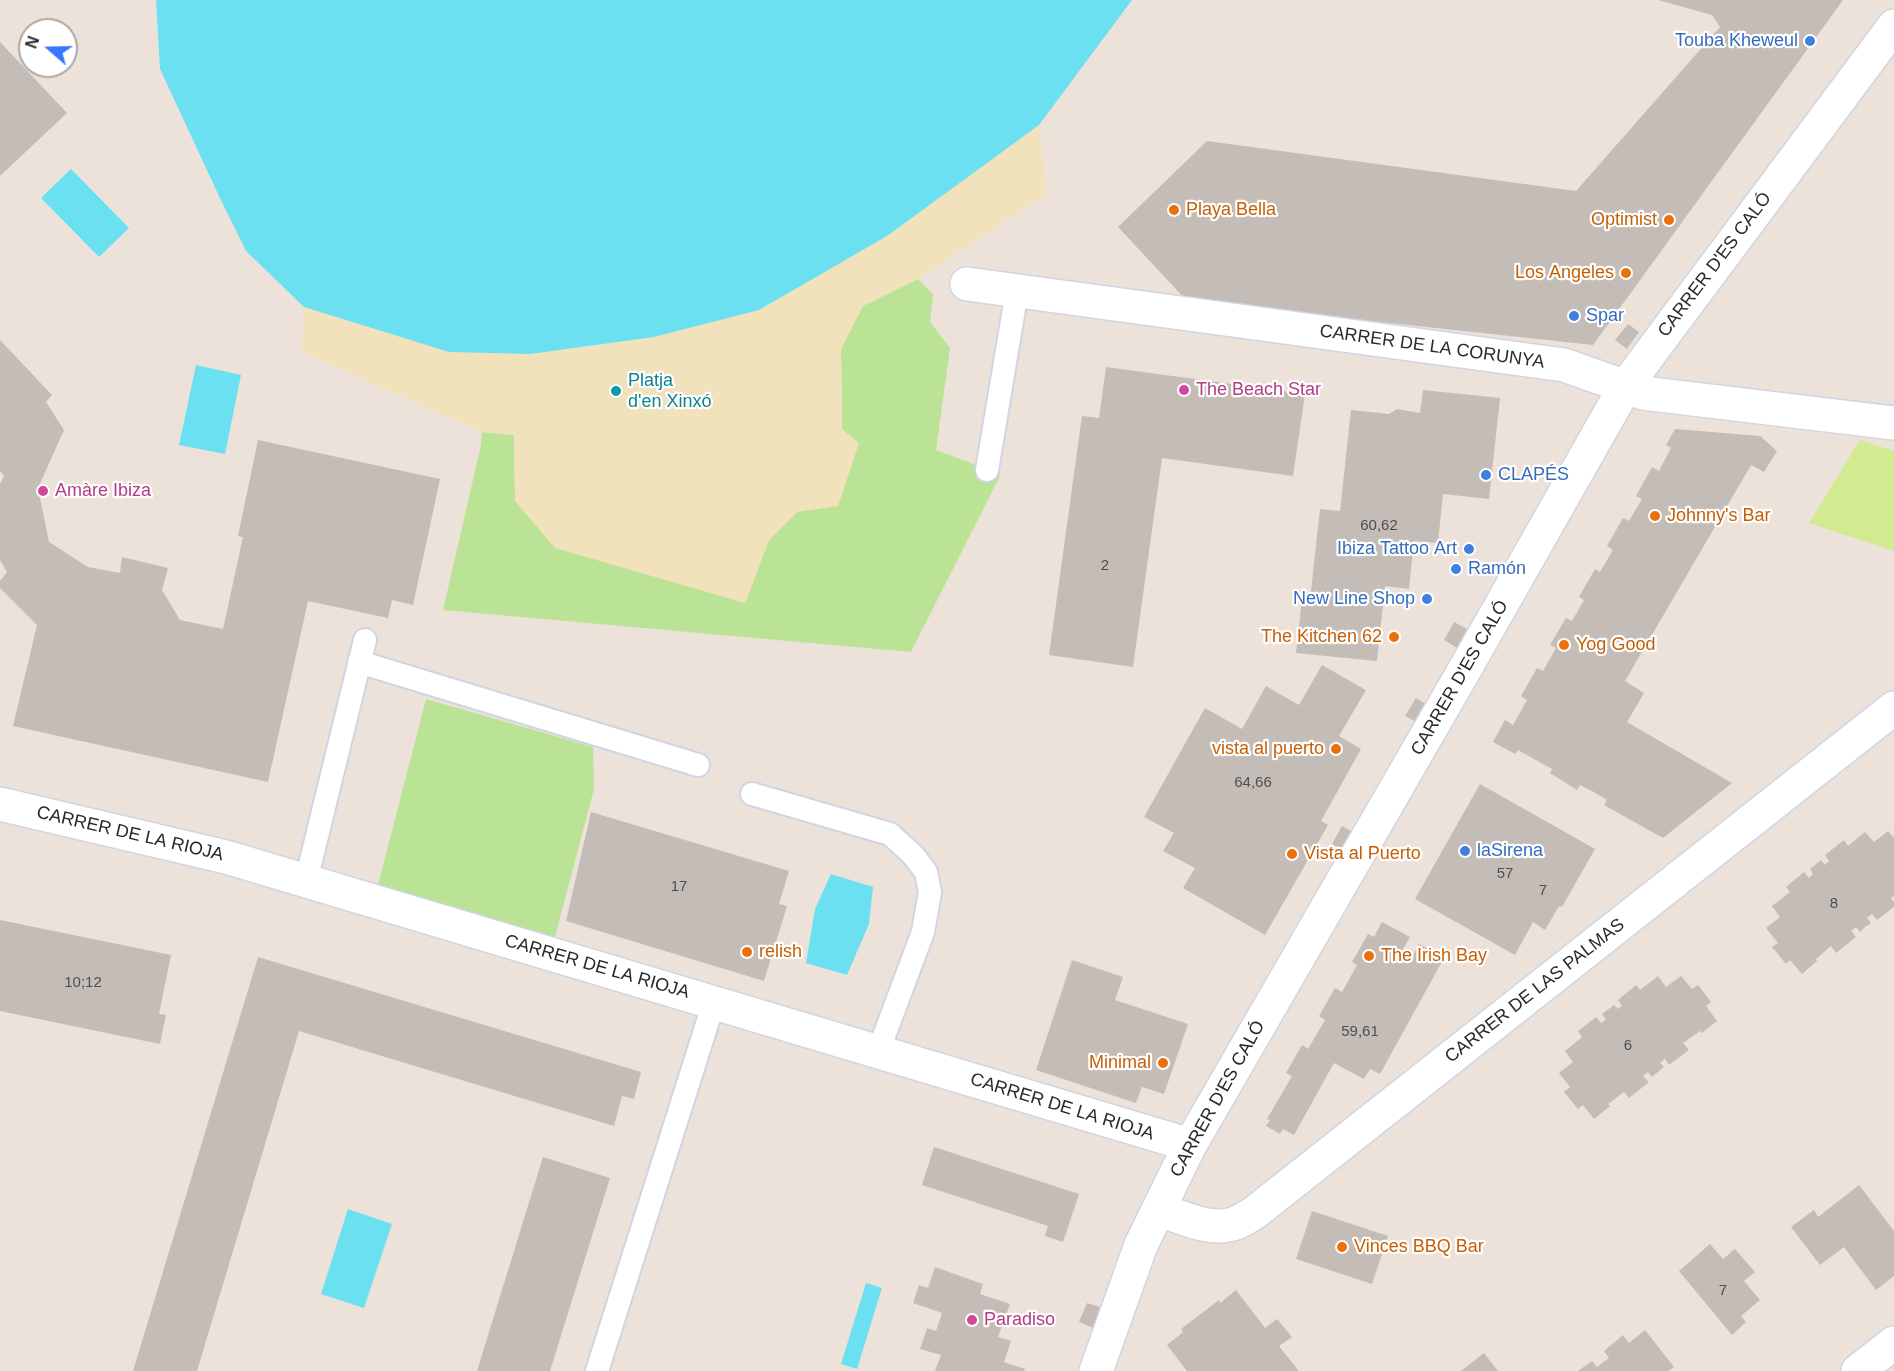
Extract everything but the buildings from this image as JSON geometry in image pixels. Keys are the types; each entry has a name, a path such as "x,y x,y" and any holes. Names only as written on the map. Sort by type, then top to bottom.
{"street":[{"name":"CARRER D'ES CALÓ","path":"1096,1371 1141,1245 1190,1145 1625,387 1894,26"},
{"name":"CARRER DE LA CORUNYA","path":"967,284 1564,365 1643,393 1894,423"},
{"name":"CARRER DE LAS PALMAS","path":"1159,1209 1217,1226 1232,1224 1254,1213 1894,708"},
{"name":"CARRER DE LA RIOJA","path":"0,804 226,857 1190,1145"},
{"path":"1858,1371 1894,1343"}],"lane":[{"path":"987,470 1017,291"},
{"path":"306,881 365,640"},
{"path":"359,662 698,765"},
{"path":"752,794 890,834 913,855 926,872 930,892 923,932 878,1052"},
{"path":"597,1371 714,1002"}],"green space":[{"path":"918,279 933,294 930,322 950,348 936,450 1001,474 911,652 443,610 481,445 482,432 514,435 515,501 745,603 769,540 797,512 842,429 841,349 863,306"},
{"path":"1860,440 1894,451 1894,551 1809,523"},
{"path":"426,699 593,747 594,789 555,937 378,885"}],"sand":[{"name":"Platja d'en Xinxó","path":"1039,125 1047,193 918,279 862,306 841,349 842,429 859,443 838,506 797,512 769,540 745,603 555,548 515,501 514,435 482,432 302,352 304,307 449,352 530,354 654,337 759,310 887,236"}],"water":[{"path":"156,0 1132,0 1039,125 887,236 759,310 654,337 530,354 449,352 304,307 246,251 219,196 160,69"},
{"path":"71,169 129,228 99,257 41,198"},
{"path":"196,365 241,375 225,454 179,445"},
{"path":"831,874 873,887 869,924 847,975 806,963 815,909"},
{"path":"348,1209 392,1224 364,1308 321,1294"},
{"path":"866,1283 882,1288 857,1369 841,1364"}],"place":[{"name":"Touba Kheweul","path":"1810,41"},
{"name":"Playa Bella","path":"1174,210"},
{"name":"Optimist","path":"1669,220"},
{"name":"Los Angeles","path":"1626,273"},
{"name":"Spar","path":"1574,316"},
{"name":"The Beach Star","path":"1184,390"},
{"name":"Platja d'en Xinxó","path":"616,391"},
{"name":"CLAPÉS","path":"1486,475"},
{"name":"Amàre Ibiza","path":"43,491"},
{"name":"Johnny's Bar","path":"1655,516"},
{"name":"Ibiza Tattoo Art","path":"1469,549"},
{"name":"Ramón","path":"1456,569"},
{"name":"New Line Shop","path":"1427,599"},
{"name":"The Kitchen 62","path":"1394,637"},
{"name":"Yog Good","path":"1564,645"},
{"name":"vista al puerto","path":"1336,749"},
{"name":"laSirena","path":"1465,851"},
{"name":"Vista al Puerto","path":"1292,854"},
{"name":"relish","path":"747,952"},
{"name":"The Irish Bay","path":"1369,956"},
{"name":"Minimal","path":"1163,1063"},
{"name":"Vinces BBQ Bar","path":"1342,1247"},
{"name":"Paradiso","path":"972,1320"}]}
